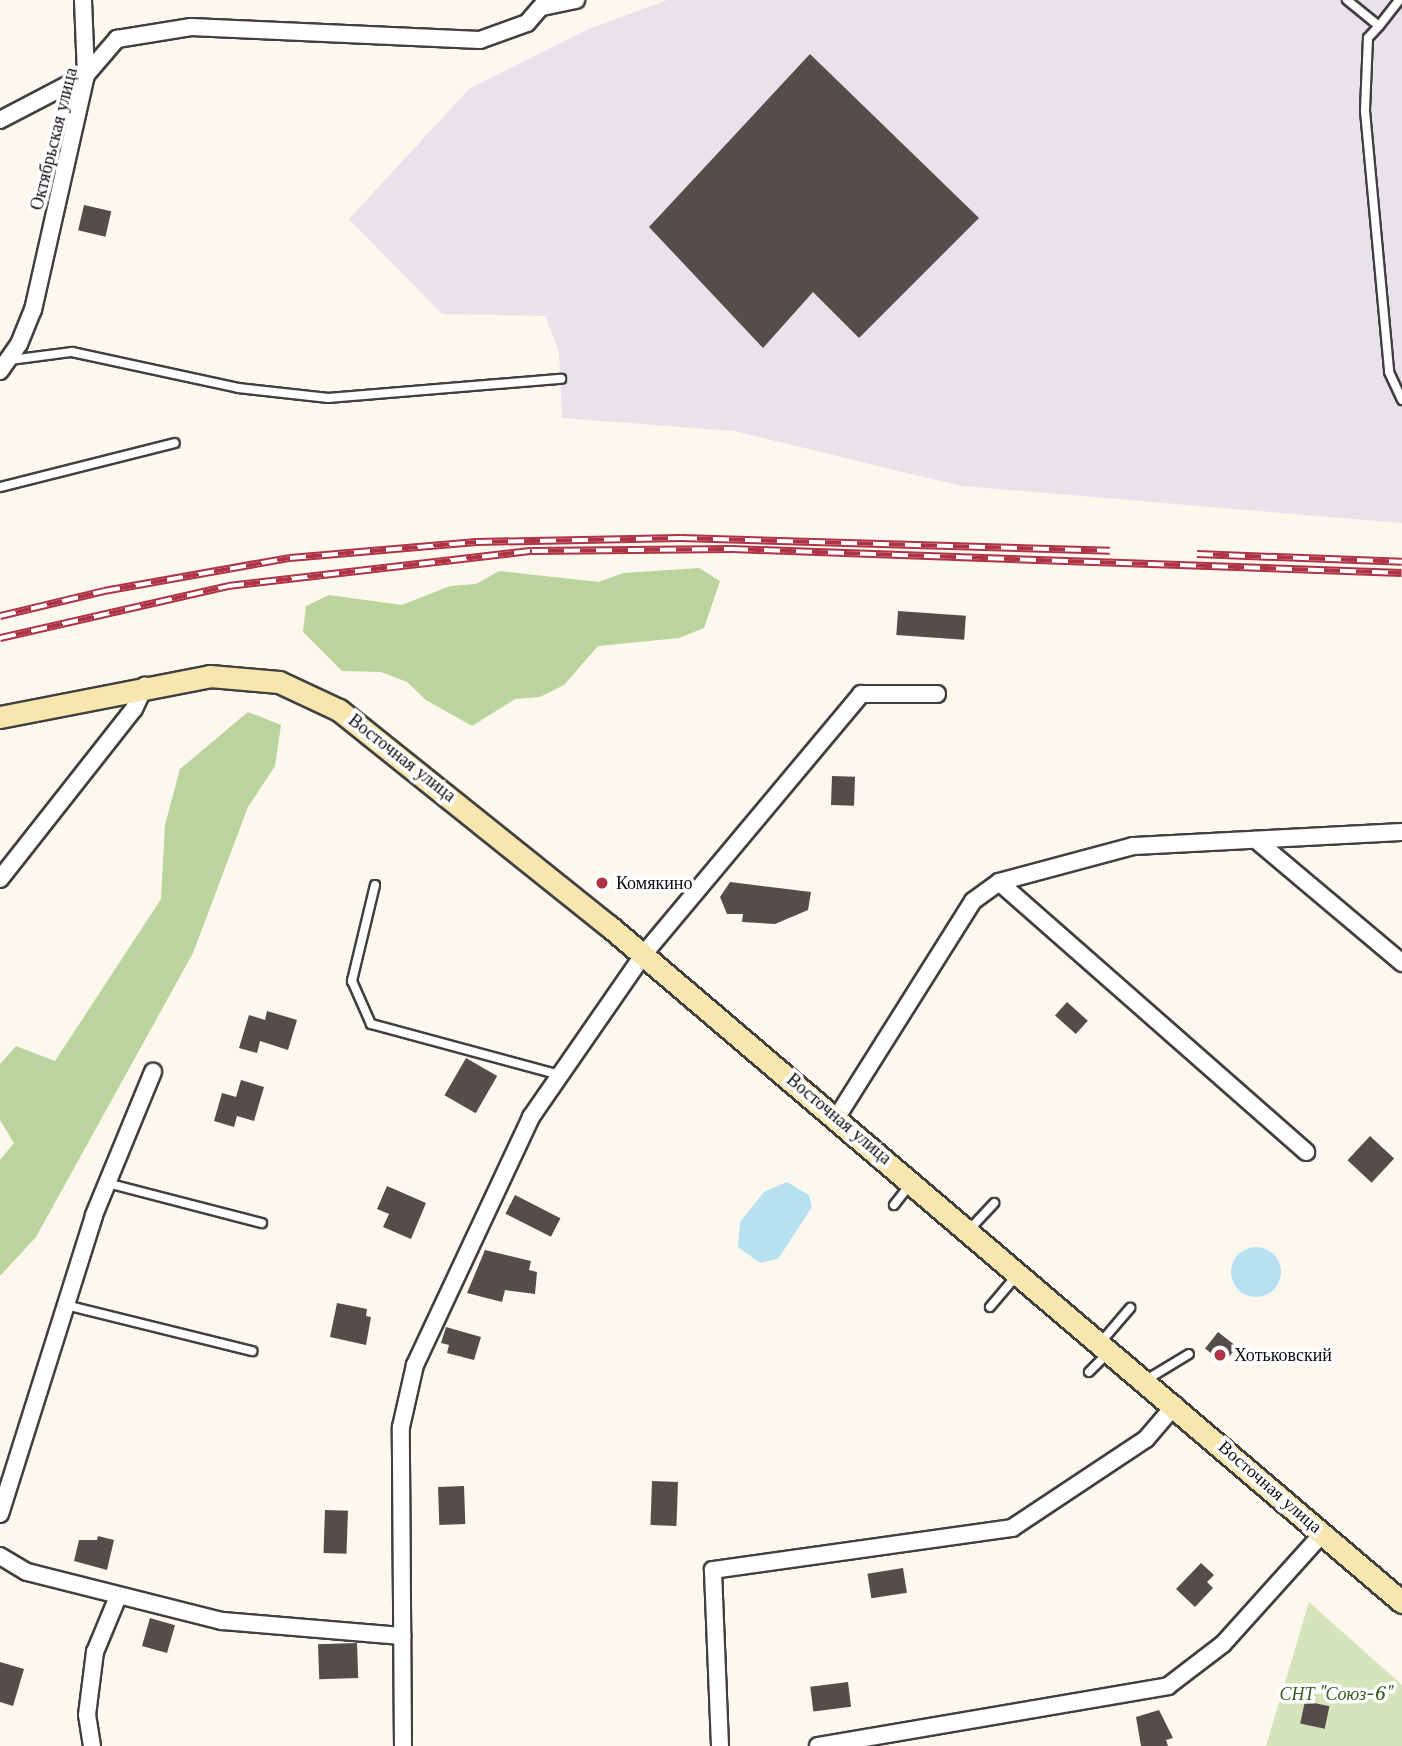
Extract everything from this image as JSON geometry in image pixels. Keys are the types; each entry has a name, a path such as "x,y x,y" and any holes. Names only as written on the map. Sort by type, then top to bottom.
{"main road":[{"name":"Восточная улица","path":"145,685 250,676 308,693 376,734 837,1117 1402,1602"},
{"path":"0,717 145,685"}],"street":[{"path":"0,120 86,75 83,0"},
{"path":"544,3 576,0"},
{"name":"Октябрьская улица","path":"5,366 36,298 86,75 117,39 155,29 191,27 449,43 507,33 544,3"},
{"path":"0,878 134,709 145,685"},
{"path":"403,1746 401,1426 415,1365 531,1117 643,955 861,694 937,694"},
{"path":"837,1117 973,901 999,882 1133,846 1402,832"},
{"path":"1256,840 1402,963"},
{"path":"999,882 1306,1152"},
{"path":"0,1514 65,1305 107,1183 153,1072"},
{"path":"720,1746 713,1570 1012,1528 1146,1439 1175,1405"},
{"path":"818,1746 1168,1686 1223,1644 1323,1533"},
{"path":"0,1556 27,1572 117,1598 222,1621 402,1636"},
{"path":"92,1746 87,1715 95,1652 117,1598"}],"lane":[{"path":"1347,0 1379,26"},
{"path":"1399,0 1368,38 1365,111 1389,372 1402,400"},
{"path":"5,366 72,352 238,388 327,398 561,379"},
{"path":"0,487 175,443"},
{"path":"375,885 352,981 371,1024 560,1075"},
{"path":"894,1205 913,1182"},
{"path":"107,1183 262,1223"},
{"path":"970,1230 994,1203"},
{"path":"989,1307 1019,1273"},
{"path":"65,1305 252,1351"},
{"path":"1089,1372 1130,1308"},
{"path":"1146,1380 1189,1354"}],"shaded area":[{"path":"667,0 1402,0 1402,523 961,486 734,431 562,418 559,351 545,316 442,314 349,219 469,89 589,29"}],"green space":[{"path":"699,568 720,581 704,628 679,638 598,646 564,685 540,697 515,699 472,726 426,700 407,682 381,672 342,671 303,632 306,606 329,595 402,605 450,586 476,584 499,571 599,582 623,573"},
{"path":"248,712 281,725 275,766 248,807 193,953 36,1237 0,1276 0,1160 14,1143 0,1120 0,1064 16,1046 55,1061 161,899 165,825 180,769"},
{"name":"СНТ \"Союз-6\"","path":"1309,1602 1402,1685 1402,1746 1266,1746"}],"water":[{"path":"787,1182 809,1195 812,1207 778,1259 760,1263 738,1247 740,1222 764,1192"},
{"path":"1256,1247 1274,1254 1281,1272 1274,1290 1256,1297 1238,1290 1231,1272 1238,1254"}],"building":[{"path":"810,54 979,218 859,338 813,292 763,348 649,227"},
{"path":"84,205 111,211 105,237 78,230"},
{"path":"898,611 966,616 964,640 896,635"},
{"path":"832,776 855,777 854,806 831,805"},
{"path":"730,882 811,892 808,910 775,924 742,922 743,914 727,914 720,897"},
{"path":"1067,1002 1088,1021 1076,1034 1055,1015"},
{"path":"267,1011 297,1020 288,1050 260,1041 257,1053 239,1048 249,1015 265,1020"},
{"path":"466,1058 497,1076 476,1113 444,1095"},
{"path":"241,1080 264,1087 254,1121 237,1116 234,1127 214,1121 222,1093 236,1097"},
{"path":"1370,1136 1394,1159 1372,1183 1347,1160"},
{"path":"387,1186 426,1203 411,1239 383,1227 389,1214 377,1209"},
{"path":"515,1195 560,1218 551,1237 505,1214"},
{"path":"485,1250 531,1261 529,1270 537,1272 535,1294 505,1290 502,1302 467,1293"},
{"path":"337,1303 367,1309 366,1316 371,1317 366,1345 330,1337"},
{"path":"446,1327 481,1337 474,1360 447,1353 449,1345 441,1343"},
{"path":"1218,1332 1237,1347 1224,1363 1205,1349"},
{"path":"652,1481 678,1482 676,1526 650,1525"},
{"path":"464,1486 465,1524 439,1525 438,1487"},
{"path":"325,1510 348,1511 346,1554 323,1553"},
{"path":"98,1536 114,1540 107,1570 74,1561 79,1540 97,1540"},
{"path":"1201,1563 1214,1575 1207,1582 1213,1588 1195,1607 1176,1589"},
{"path":"903,1568 907,1593 871,1598 867,1574"},
{"path":"150,1618 175,1625 167,1653 142,1646"},
{"path":"357,1643 358,1678 319,1679 318,1644"},
{"path":"0,1662 24,1669 13,1706 0,1702"},
{"path":"848,1682 851,1707 813,1711 810,1687"},
{"path":"1305,1701 1329,1706 1325,1729 1300,1723"},
{"path":"1159,1710 1173,1738 1166,1740 1168,1746 1141,1746 1136,1717"}],"railway":[{"path":"0,616 104,591 290,558 476,542 681,538 1110,551"},
{"path":"0,638 228,586 532,551 732,549 1402,573"},
{"path":"1197,554 1402,562"}],"place":[{"name":"Комякино","path":"602,883"},
{"name":"Хотьковский","path":"1220,1355"}]}
